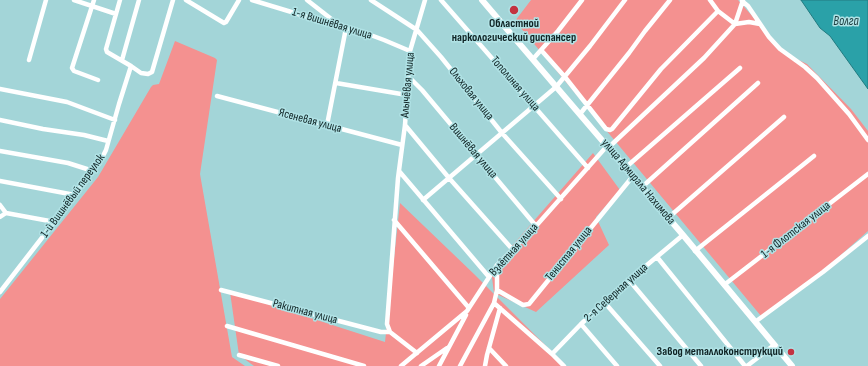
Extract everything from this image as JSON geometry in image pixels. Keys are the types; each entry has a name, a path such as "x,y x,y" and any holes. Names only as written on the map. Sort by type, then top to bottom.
{"main road":[{"name":"улица Адмирала Нахимова","path":"482,0 683,235 792,366"}],"street":[{"path":"29,60 46,0"},
{"path":"74,0 93,3 116,14"},
{"path":"120,0 106,50 141,73 148,74 152,72 173,0"},
{"path":"122,60 139,0"},
{"path":"186,0 224,23 239,0"},
{"name":"1-я Вишнёвая улица","path":"252,0 384,40 410,51"},
{"path":"307,0 343,27 336,83 327,125"},
{"name":"Ольховая улица","path":"371,0 417,30 441,57 502,133 561,198"},
{"name":"Алычёвая улица","path":"390,332 387,324 394,220 405,125 410,51 425,0"},
{"name":"Тополиная улица","path":"441,0 588,168"},
{"path":"533,59 558,31 582,0"},
{"path":"423,200 556,87 626,0"},
{"path":"580,114 670,0"},
{"path":"710,0 718,10 734,24 749,22 760,24"},
{"path":"734,24 743,0 780,49 818,78 849,114 868,140"},
{"path":"93,3 72,66 73,70 98,80"},
{"path":"541,50 608,130 612,129 661,69 718,10"},
{"name":"Взлётная улица","path":"402,366 468,310 497,265 536,226 608,147 704,58 734,24"},
{"name":"1-й Вишнёвый переулок","path":"0,292 75,196 90,170 100,164 106,150 131,66"},
{"path":"625,168 740,68"},
{"name":"Вишнёвая улица","path":"408,79 412,80 422,90 536,226"},
{"path":"336,83 406,95"},
{"path":"642,187 758,83"},
{"path":"0,89 67,102 115,120"},
{"name":"Ясеневая улица","path":"217,96 402,145"},
{"path":"668,218 784,117"},
{"path":"0,120 49,130 84,135 108,141"},
{"path":"405,125 512,250"},
{"path":"0,151 68,163 90,170"},
{"path":"695,251 814,156"},
{"path":"399,171 489,277"},
{"name":"1-я Флотская улица","path":"724,286 868,174"},
{"name":"Тенистая улица","path":"497,290 523,305 529,304 632,176"},
{"path":"0,181 75,196"},
{"path":"0,205 6,213 55,222"},
{"path":"0,217 6,213"},
{"path":"394,220 468,310 439,366"},
{"name":"2-я Северная улица","path":"552,354 581,324 629,280 683,235"},
{"path":"755,322 868,236"},
{"path":"657,257 746,366 774,345"},
{"path":"460,366 494,303 497,290 497,265"},
{"path":"629,280 701,366"},
{"name":"Ракитная улица","path":"221,290 381,332 390,332 417,353"},
{"path":"494,303 564,366"},
{"path":"605,303 660,366"},
{"path":"485,366 500,308"},
{"path":"581,324 617,366"},
{"path":"227,326 364,366"},
{"path":"421,366 449,347"},
{"path":"489,348 506,366"},
{"path":"240,355 278,366"}],"shaded area":[{"path":"531,0 738,0 786,54 807,64 851,109 868,131 868,231 825,269 761,316 515,21"},
{"path":"175,41 217,60 200,174 232,357 245,366 0,366 0,299 98,177 151,87 159,84"},
{"path":"593,153 620,190 596,217 609,245 536,312 494,293 491,270"},
{"path":"400,203 566,366 254,366 239,355 230,292 385,342"}],"water":[{"name":"Волга","path":"801,0 868,0 868,89 830,36 820,28"}],"place":[{"name":"Областной наркологический диспансер","path":"514,10"},
{"name":"Завод металлоконструкций","path":"791,352"}]}
